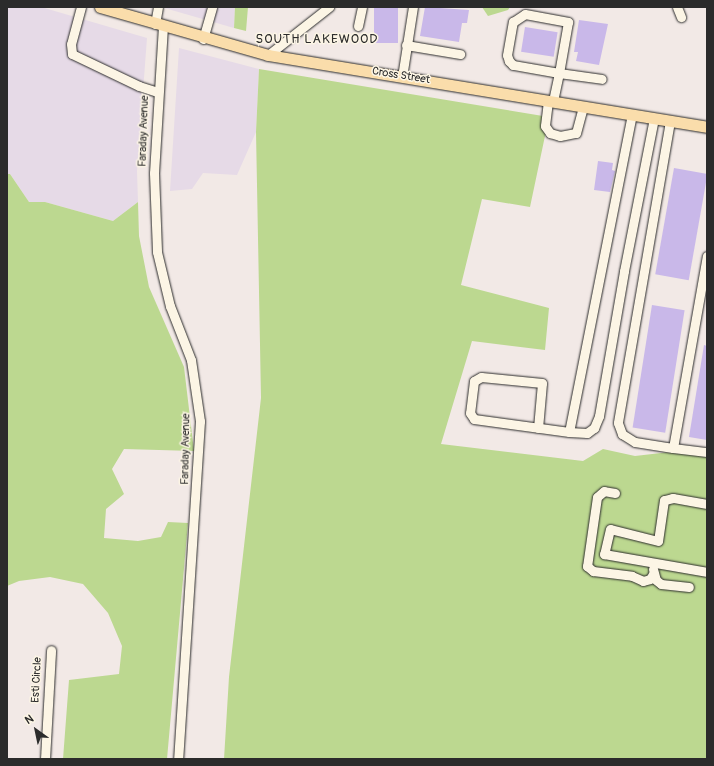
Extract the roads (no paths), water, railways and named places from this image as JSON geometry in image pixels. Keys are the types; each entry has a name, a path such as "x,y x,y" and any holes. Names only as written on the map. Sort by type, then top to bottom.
{"main road":[{"name":"Cross Street","path":"105,8 203,39 268,55 707,127"}],"street":[{"path":"82,7 71,44 72,54 139,86 157,92"},
{"name":"Faraday Avenue","path":"158,7 159,25 154,188 157,252 170,306 191,360 200,421 178,759"},
{"path":"203,39 212,7"},
{"path":"268,55 329,7"},
{"path":"358,26 362,7"},
{"path":"402,76 413,7"},
{"path":"677,7 681,17"},
{"path":"583,106 576,132 560,136 550,133 545,126 559,73 568,22 521,15 513,22 507,55 509,61 513,65 559,73 602,79"},
{"path":"406,45 460,54"},
{"path":"569,432 632,114"},
{"path":"538,428 542,384 481,377 474,381 470,413 474,419 538,428 569,432 587,433 594,428 599,416 624,271 654,118"},
{"path":"670,121 618,423 622,434 634,442 707,452"},
{"path":"673,448 704,290 707,256"},
{"path":"615,493 604,492 596,496 587,566 593,570 632,576 643,581 650,579 653,574"},
{"path":"707,504 673,498 664,500 658,541 610,529 604,554 652,564 707,572"},
{"path":"652,564 653,574 661,584 689,587"},
{"name":"Esti Circle","path":"45,759 50,650"}],"district":[{"name":"SOUTH LAKEWOOD","path":"317,39"}]}
